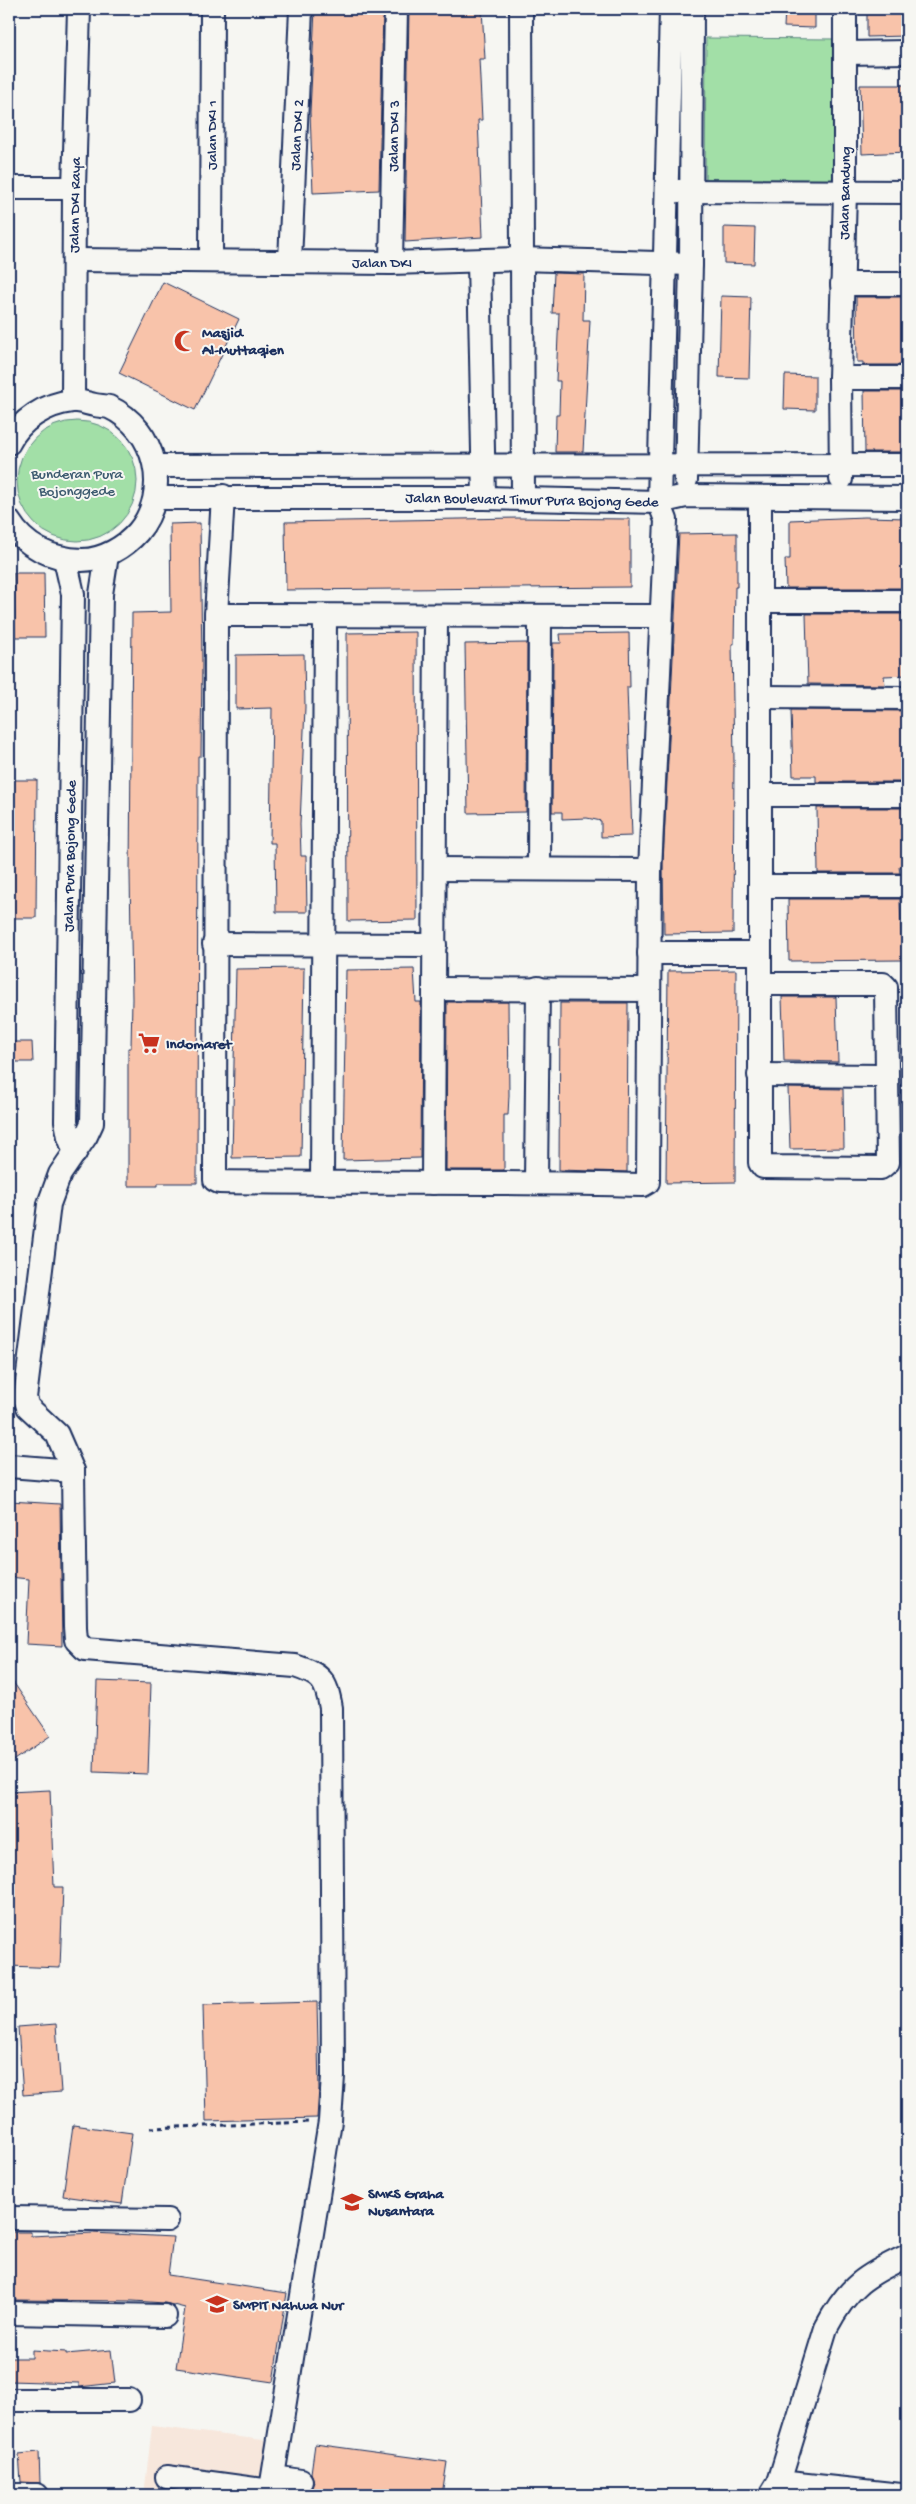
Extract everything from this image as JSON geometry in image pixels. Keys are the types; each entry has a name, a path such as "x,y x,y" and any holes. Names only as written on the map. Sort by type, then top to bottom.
{"street":[{"name":"Jalan DKI Raya","path":"73,401 74,188 79,9"},
{"name":"Jalan DKI 1","path":"211,261 212,9"},
{"name":"Jalan DKI 2","path":"290,261 301,9"},
{"name":"Jalan DKI 3","path":"391,263 396,9"},
{"path":"521,9 520,259 523,498"},
{"path":"223,496 216,615 215,1180 219,1182 536,1182 643,1185 648,1182 650,870 661,616 663,511 661,466 671,9"},
{"path":"686,496 692,191 692,9"},
{"name":"Jalan Bandung","path":"843,497 840,465 840,378 845,192 845,9"},
{"path":"846,52 907,52"},
{"path":"9,188 74,188"},
{"path":"668,191 907,192"},
{"name":"Jalan DKI","path":"74,260 391,263 479,262 520,259 691,264"},
{"path":"479,262 484,498"},
{"path":"842,284 907,284"},
{"path":"840,378 907,378"},
{"path":"9,443 14,431 40,410 73,401 109,407 139,429 156,466 156,498 146,522 129,542 107,555 86,560 65,559 43,552 24,540 9,521"},
{"path":"156,466 907,465"},
{"name":"Jalan Boulevard Timur Pura Bojong Gede","path":"156,498 223,496 523,498 663,511 686,496 907,498"},
{"path":"760,497 759,1075 760,1163 768,1168 881,1168 886,1166 888,1162 886,1076 888,991 883,984 760,984"},
{"path":"107,555 102,594 92,1123 75,1153 60,1174 49,1204 25,1398 28,1407 57,1434 73,1471 75,1627 76,1640 84,1649 295,1666 316,1673 327,1687 331,1708 334,2036 330,2121 272,2488"},
{"name":"Jalan Pura Bojong Gede","path":"65,559 73,594 66,1121 75,1153"},
{"path":"760,601 907,601"},
{"path":"216,615 661,616"},
{"path":"322,1183 325,616"},
{"path":"433,1183 436,616"},
{"path":"539,869 540,617"},
{"path":"760,697 907,698"},
{"path":"760,795 907,795"},
{"path":"435,868 650,870"},
{"path":"760,886 907,886"},
{"path":"214,944 435,946"},
{"path":"649,953 760,953"},
{"path":"434,988 649,990"},
{"path":"536,1182 538,988"},
{"path":"759,1075 886,1076"},
{"path":"9,1466 73,1471"},
{"path":"9,2218 166,2220"},
{"path":"901,2495 775,2488 826,2328 835,2312 860,2281 907,2256"},
{"path":"9,2313 165,2316"},
{"path":"9,2400 129,2400"},
{"path":"167,2476 272,2488 301,2481"},
{"path":"9,2495 37,2495"}],"path":[{"path":"150,2128 330,2121"}],"shaded area":[{"path":"152,2426 271,2441 264,2495 144,2495"}],"green space":[{"path":"706,38 838,39 841,185 705,186"},
{"name":"Bunderan Pura Bojonggede","path":"77,421 89,422 100,426 110,431 119,439 127,448 132,458 136,469 136,493 132,504 127,514 119,523 110,531 100,536 89,540 77,541 65,540 54,536 44,531 35,523 27,514 22,504 18,493 17,481 18,469 22,458 27,448 35,439 44,431 54,426 65,422"}],"building":[{"path":"315,9 383,9 379,190 313,193 310,112"},
{"path":"409,9 482,9 485,59 479,59 482,120 478,120 483,237 405,242"},
{"path":"785,9 815,9 815,28 784,27"},
{"path":"867,9 907,9 907,36 867,37"},
{"path":"860,85 907,85 907,152 862,154"},
{"path":"724,227 755,228 754,264 724,263"},
{"path":"554,273 584,274 583,320 590,320 583,452 555,452 556,415 559,415 560,381 556,381 559,313 552,313"},
{"path":"163,282 239,319 195,410 119,373"},
{"path":"721,296 751,297 749,378 719,377"},
{"path":"856,297 907,297 907,365 863,365 863,362 857,362"},
{"path":"785,375 815,376 815,410 784,409"},
{"path":"864,391 907,391 907,452 865,452"},
{"path":"865,517 907,518 907,588 786,588 785,559 790,559 790,520"},
{"path":"518,518 630,519 630,587 286,590 285,522"},
{"path":"200,523 202,662 201,756 198,756 197,1183 158,1183 158,1186 128,1186 128,1048 131,1048 132,999 130,874 132,613 171,612 170,524"},
{"path":"737,533 737,587 735,587 734,644 732,644 734,761 733,933 664,934 663,863 679,534"},
{"path":"14,573 44,573 45,637 15,637"},
{"path":"806,614 907,614 907,675 884,676 885,685 808,684"},
{"path":"416,632 417,920 348,921 347,633"},
{"path":"629,633 630,687 627,687 632,836 601,837 601,821 587,818 562,819 562,812 552,812 553,643 561,643 560,634"},
{"path":"527,643 526,812 468,813 465,644"},
{"path":"304,654 305,707 300,824 301,856 306,856 307,912 276,912 275,843 270,843 272,708 236,709 236,655"},
{"path":"791,710 906,711 907,782 816,782 816,776 793,776"},
{"path":"9,780 37,780 36,918 9,918"},
{"path":"817,808 907,808 907,867 899,867 900,873 818,873"},
{"path":"788,899 900,899 902,960 789,961"},
{"path":"304,968 301,1157 232,1158 236,969"},
{"path":"414,969 416,1002 421,1002 420,1158 343,1160 346,970"},
{"path":"736,970 735,1182 666,1183 668,971"},
{"path":"782,997 836,997 838,1062 784,1061"},
{"path":"447,1002 508,1002 509,1095 508,1115 504,1115 504,1170 446,1170"},
{"path":"560,1003 628,1003 627,1172 559,1170"},
{"path":"9,1042 32,1042 33,1062 9,1062"},
{"path":"788,1088 843,1089 844,1148 790,1149"},
{"path":"9,1501 60,1504 62,1646 26,1644 29,1579 9,1577"},
{"path":"9,1676 50,1736 9,1764"},
{"path":"97,1681 151,1683 148,1774 94,1772"},
{"path":"50,1790 54,1887 63,1887 60,1968 9,1966 9,1792"},
{"path":"317,2002 319,2088 317,2118 206,2121 203,2005"},
{"path":"56,2024 61,2092 23,2095 18,2027"},
{"path":"73,2125 132,2133 122,2204 63,2196"},
{"path":"9,2232 31,2232 31,2236 93,2233 173,2237 168,2275 287,2293 273,2382 176,2368 185,2308 165,2303 133,2301 9,2300"},
{"path":"32,2350 66,2352 66,2354 111,2350 115,2383 79,2387 79,2383 9,2381 9,2358 32,2358"},
{"path":"315,2444 447,2462 442,2495 308,2495 314,2482 311,2473"},
{"path":"39,2452 40,2483 21,2482 19,2454"}],"place":[{"name":"Masjid Al-Muttaqien","path":"185,341"},
{"name":"Indomaret","path":"149,1043"},
{"name":"SMKS Graha Nusantara","path":"352,2202"},
{"name":"SMPIT Nahwa Nur","path":"217,2304"}]}
